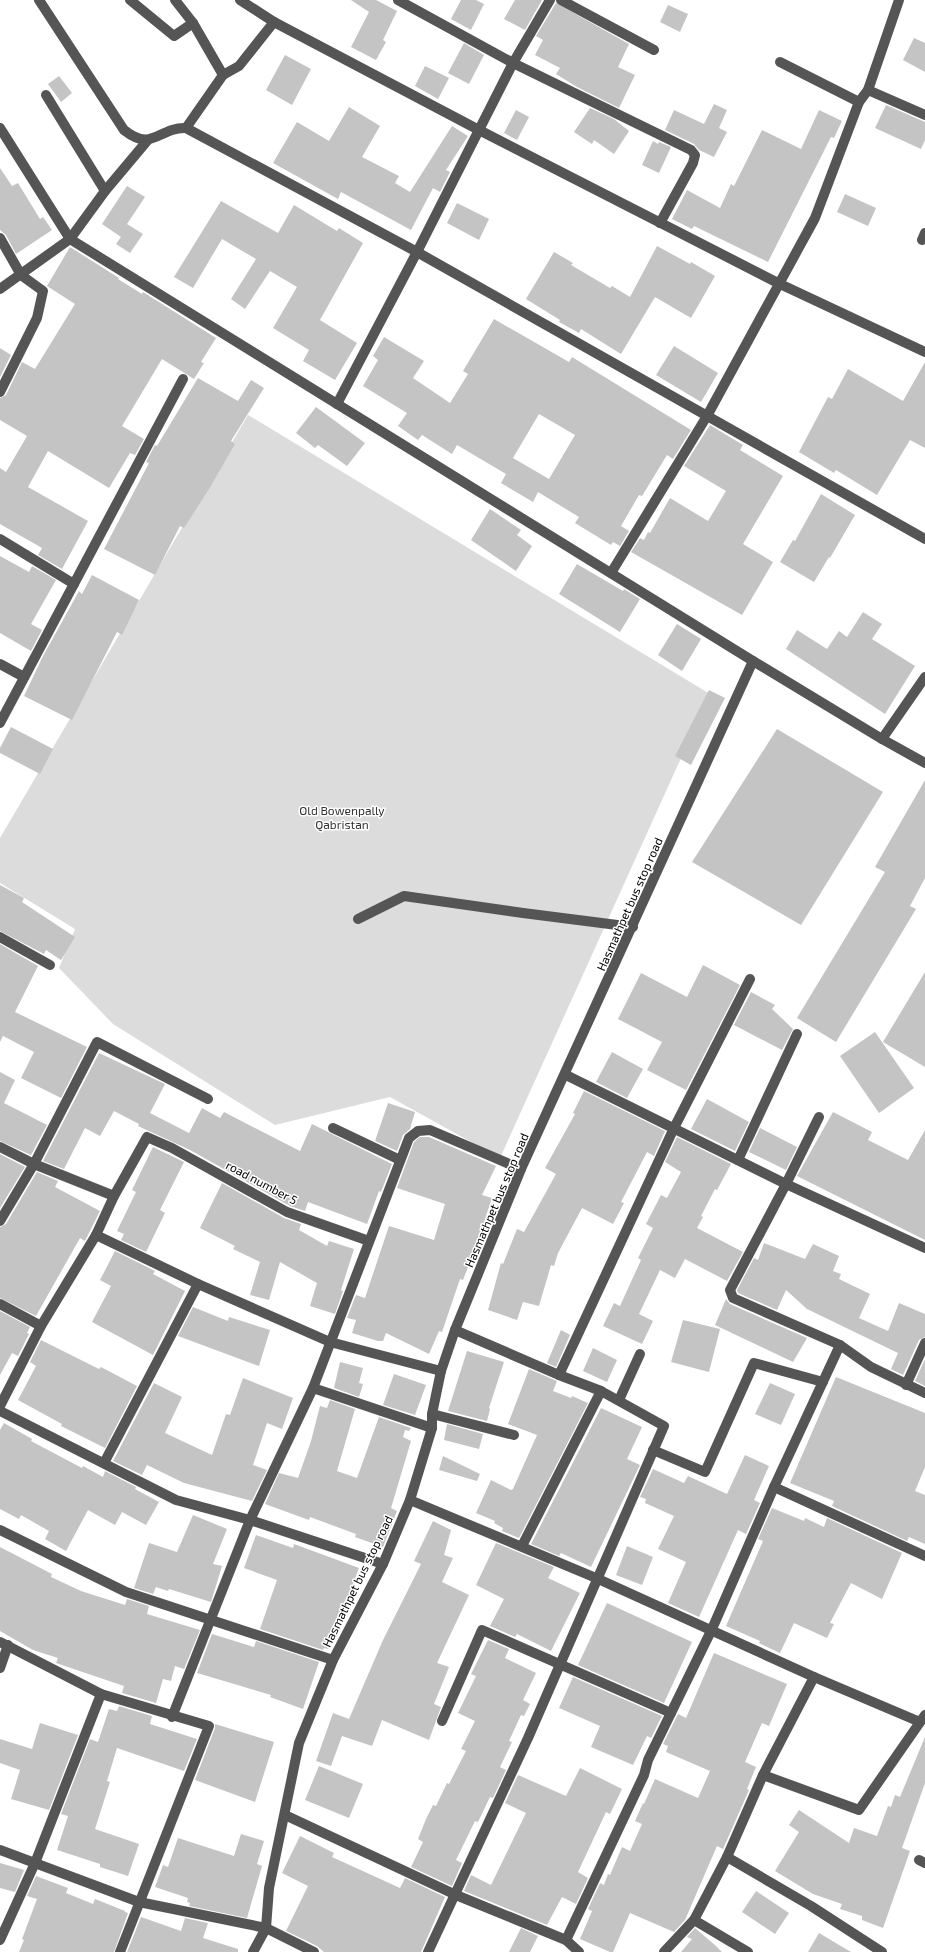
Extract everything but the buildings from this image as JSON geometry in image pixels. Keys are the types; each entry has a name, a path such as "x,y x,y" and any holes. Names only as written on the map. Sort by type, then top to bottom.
{"street":[{"path":"39,0 124,130 134,138 147,141"},
{"path":"130,0 174,36 193,23"},
{"path":"175,0 193,23 223,75"},
{"path":"240,0 274,22 479,130 780,284 925,352"},
{"path":"398,0 513,63 692,150 695,155 693,163 660,223"},
{"path":"337,404 417,252 513,63 550,0"},
{"path":"561,0 654,50"},
{"path":"611,574 708,416 815,218 859,102 868,90 899,0"},
{"path":"186,128 223,75 239,66 274,22"},
{"path":"780,62 859,102"},
{"path":"868,90 925,115"},
{"path":"46,96 105,191"},
{"path":"0,290 70,239 105,191 147,141 177,127 186,128 417,252 925,539"},
{"path":"0,128 70,239 611,574 882,739 925,763"},
{"path":"0,238 22,275 43,291 38,318 0,392"},
{"path":"0,723 183,379"},
{"path":"0,539 74,584"},
{"name":"Hasmathpet bus stop road","path":"253,1952 266,1928 269,1888 299,1743 333,1660 383,1564 410,1500 432,1428 432,1414 441,1370 455,1330 521,1169 566,1075 753,661"},
{"path":"0,664 24,677"},
{"path":"882,739 925,678"},
{"path":"358,919 404,896 633,927"},
{"path":"0,937 50,965"},
{"path":"559,1375 674,1128 750,980"},
{"path":"738,1160 797,1034"},
{"path":"0,1221 34,1164 97,1042 208,1099"},
{"path":"566,1075 786,1184 925,1248"},
{"path":"819,1117 786,1184 730,1290 733,1298 840,1345 871,1367 925,1393"},
{"path":"333,1128 400,1160"},
{"path":"172,1717 250,1520 313,1388 404,1148 414,1132 430,1130 521,1169"},
{"name":"road number 5","path":"114,1196 147,1137 172,1148 287,1212 369,1241"},
{"path":"0,1147 34,1164 114,1196 96,1235 41,1326 0,1406"},
{"path":"96,1235 198,1284 330,1342 441,1370"},
{"path":"104,1463 198,1284"},
{"path":"0,1304 41,1326"},
{"path":"428,1952 456,1895 560,1666 596,1578 664,1426 601,1391 559,1375 455,1330"},
{"path":"906,1385 925,1343"},
{"path":"566,1940 671,1713 712,1629 774,1487 840,1345"},
{"path":"619,1400 640,1354"},
{"path":"653,1450 705,1472 754,1363 823,1382"},
{"path":"313,1388 432,1428"},
{"path":"522,1546 601,1391"},
{"path":"0,1410 176,1500 250,1520 383,1564"},
{"path":"432,1414 514,1435"},
{"path":"774,1487 925,1556"},
{"path":"410,1500 596,1578 712,1629 814,1677 923,1718 859,1810 763,1775"},
{"path":"0,1530 126,1592 333,1660"},
{"path":"442,1721 482,1630 560,1666 671,1713"},
{"path":"0,1668 4,1644 101,1694 172,1717 209,1726 120,1952"},
{"path":"664,1952 694,1920 727,1857 763,1775 814,1677"},
{"path":"0,1940 35,1863 101,1694"},
{"path":"285,1816 456,1895 566,1940 579,1952"},
{"path":"0,1850 139,1902 266,1928 314,1952"},
{"path":"727,1857 811,1906 882,1952"},
{"path":"694,1920 748,1952"}],"green space":[{"name":"Old Bowenpally Qabristan","path":"248,415 710,694 500,1158 390,1097 275,1125 113,1024 59,968 75,929 0,883 0,838"}]}
